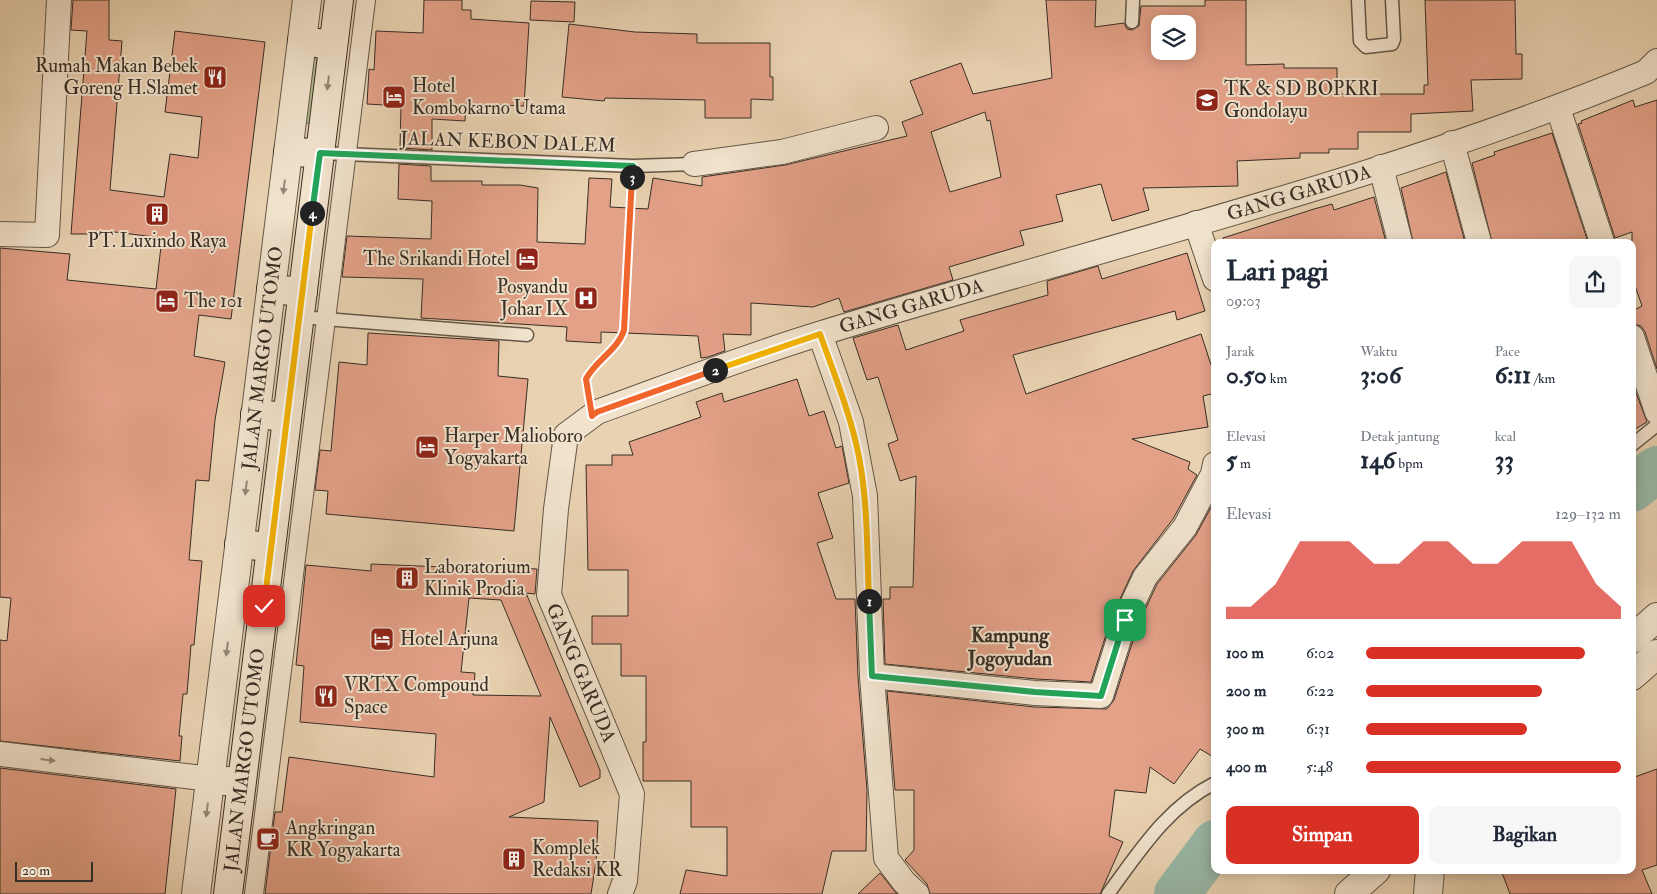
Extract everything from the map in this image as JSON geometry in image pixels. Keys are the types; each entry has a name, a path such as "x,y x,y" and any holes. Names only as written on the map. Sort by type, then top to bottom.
{"main road":[{"name":"JALAN MARGO UTOMO","path":"196,894 307,0"},
{"name":"JALAN MARGO UTOMO","path":"228,894 339,0"},
{"path":"302,40 333,45"},
{"path":"288,152 320,153"},
{"path":"271,289 301,305"},
{"path":"256,414 287,417"},
{"path":"239,544 271,547"},
{"path":"1636,635 1657,617"},
{"path":"210,779 242,783"},
{"path":"1349,894 1372,874"},
{"path":"1428,894 1430,874"}],"street":[{"path":"0,234 47,235 59,0"},
{"path":"254,894 366,0"},
{"name":"GANG GARUDA","path":"620,894 625,881 632,794 549,596 556,509 566,435 597,412 820,334 1381,167 1558,108 1646,72 1657,61"},
{"path":"1558,108 1601,239"},
{"path":"694,164 782,152 876,128"},
{"path":"1452,143 1478,239"},
{"path":"1381,167 1399,239"},
{"path":"1196,223 1211,267"},
{"path":"820,334 851,422 865,496 872,676 886,858 904,882 917,894"},
{"path":"1636,349 1657,412"},
{"path":"872,676 1035,692 1101,696 1125,620 1145,577 1185,527 1211,478"},
{"path":"0,754 210,779"}],"lane":[{"path":"1132,22 1133,0"},
{"path":"1358,0 1360,41 1366,47 1392,44 1394,39 1392,0"},
{"name":"JALAN KEBON DALEM","path":"320,153 633,166 694,164"},
{"path":"301,305 326,319 527,335"},
{"path":"1636,441 1657,425"},
{"path":"1108,894 1141,848 1170,813 1211,786"}],"path":[{"path":"592,416 586,379 618,342 624,330 633,166"}],"green space":[{"path":"314,58 319,62 312,120 307,124 304,122 312,59"}],"building":[{"path":"73,0 109,0 109,40 122,41 110,190 164,197 170,154 198,158 202,117 165,112 175,31 265,42 231,319 199,315 194,356 225,362 215,420 209,481 196,480 189,560 202,561 194,645 191,645 187,694 183,694 179,736 182,736 180,761 0,741 0,640 7,641 11,598 0,597 0,248 70,254 67,280 156,289 162,238 107,231 107,234 71,234 87,31 71,30"},
{"path":"424,0 462,0 462,10 471,10 471,19 529,23 524,106 466,104 465,121 432,119 432,150 400,148 401,106 367,104 369,69 374,70 376,31 423,33"},
{"path":"1046,0 1096,0 1095,27 1124,23 1127,29 1132,30 1139,26 1141,6 1205,6 1205,0 1246,0 1246,65 1284,64 1284,68 1337,68 1337,94 1424,94 1424,85 1428,85 1425,0 1515,0 1516,54 1522,54 1522,79 1471,80 1473,111 1411,114 1411,132 1358,132 1358,149 1329,149 1329,153 1300,153 1300,158 1237,161 1238,186 1143,188 1149,210 1112,221 1101,184 1056,195 1063,221 1020,231 1024,245 949,267 953,280 844,312 839,298 813,307 751,303 751,335 723,334 725,351 708,357 701,358 698,336 601,332 601,343 566,341 567,327 421,318 423,279 342,277 347,236 431,239 432,201 398,199 399,164 431,166 431,181 482,181 482,185 520,185 538,188 537,242 585,244 589,178 612,179 610,207 648,209 653,178 702,186 702,177 785,165 907,136 902,122 923,114 910,81 961,63 973,94 1052,78","holes":["985,112 987,121 990,120 1001,177 950,192 931,132"]},
{"path":"531,1 575,2 574,22 530,20"},
{"path":"569,24 635,32 697,34 697,43 770,43 770,77 773,77 773,100 751,99 751,118 705,118 705,100 605,98 604,101 562,97"},
{"path":"1633,100 1635,107 1657,100 1657,369 1645,332 1641,326 1636,325 1636,309 1642,306 1636,289 1636,239 1632,239 1632,232 1615,238 1578,124 1582,123 1581,121"},
{"path":"1552,133 1587,239 1491,239 1472,163 1495,155 1494,152"},
{"path":"1446,172 1464,239 1412,239 1401,188"},
{"path":"1374,197 1385,239 1223,239 1332,204 1334,210"},
{"path":"1187,253 1205,311 1177,320 1175,311 1013,355 1026,394 1201,334 1211,365 1211,394 1203,396 1208,427 1132,439 1190,462 1188,469 1197,475 1173,519 1133,571 1112,616 1091,682 1036,679 885,664 883,599 890,599 890,587 913,587 916,476 900,481 888,444 898,440 878,377 867,380 853,338 898,325 906,350 964,331 960,320 1048,295 1047,281 1098,266 1102,279"},
{"name":"Harper Malioboro Yogyakarta","path":"368,333 499,341 498,376 528,379 514,531 326,514 328,491 315,490 320,450 331,451 339,362 367,365"},
{"path":"797,379 809,416 824,411 836,448 842,446 849,483 818,493 833,538 817,543 836,599 855,599 858,677 867,790 866,851 832,851 822,894 680,894 686,870 727,876 727,827 691,827 691,781 643,781 643,742 646,742 646,676 621,676 621,644 592,644 592,616 628,616 628,570 588,570 586,465 612,465 612,455 633,455 629,442 701,417 696,402 722,393 724,402"},
{"path":"1636,393 1647,422 1636,429"},
{"path":"1211,507 1211,756 1200,749 1174,784 1150,767 1146,793 1115,790 1109,836 1123,842 1100,894 930,894 927,884 905,860 914,850 914,790 895,790 887,691 1034,707 1107,709 1114,700 1138,625 1157,584 1196,535"},
{"path":"371,564 443,567 506,573 506,567 537,569 535,594 526,593 600,770 600,778 580,787 550,717 544,802 509,817 598,821 596,862 591,894 265,894 275,812 282,812 289,757 434,777 436,734 300,722 304,666 296,665 306,565 371,571","holes":["469,598 501,600 541,696 473,695 475,673 461,672"]},
{"path":"0,768 176,789 165,894 0,894"},
{"path":"1657,769 1657,865 1642,870 1652,894 1510,894 1502,874 1636,874 1636,777"},
{"path":"880,873 897,894 858,894"}],"waterway":[{"path":"1636,486 1657,469"},
{"path":"1177,894 1211,848"}],"place":[{"name":"Rumah Makan Bebek Goreng H.Slamet","path":"215,77"},
{"name":"Hotel Kombokarno Utama","path":"394,97"},
{"name":"TK & SD BOPKRI Gondolayu","path":"1207,100"},
{"name":"PT. Luxindo Raya","path":"157,214"},
{"name":"The Srikandi Hotel","path":"527,259"},
{"name":"Posyandu Johar IX","path":"586,298"},
{"name":"The 101","path":"167,301"},
{"name":"Harper Malioboro Yogyakarta","path":"427,447"},
{"name":"Laboratorium Klinik Prodia","path":"407,578"},
{"name":"Hotel Arjuna","path":"382,639"},
{"name":"VRTX Compound Space","path":"326,696"},
{"name":"Angkringan KR Yogyakarta","path":"268,839"},
{"name":"Komplek Redaksi KR","path":"514,859"}],"district":[{"name":"Kampung Jogoyudan","path":"1010,646"}],"route":[{"path":"264,606 320,153 633,166 630,251 624,330 622,337 589,373 586,379 592,416 597,412 820,334 851,422 859,456 865,496 872,676 1035,692 1101,696 1125,620"}]}
